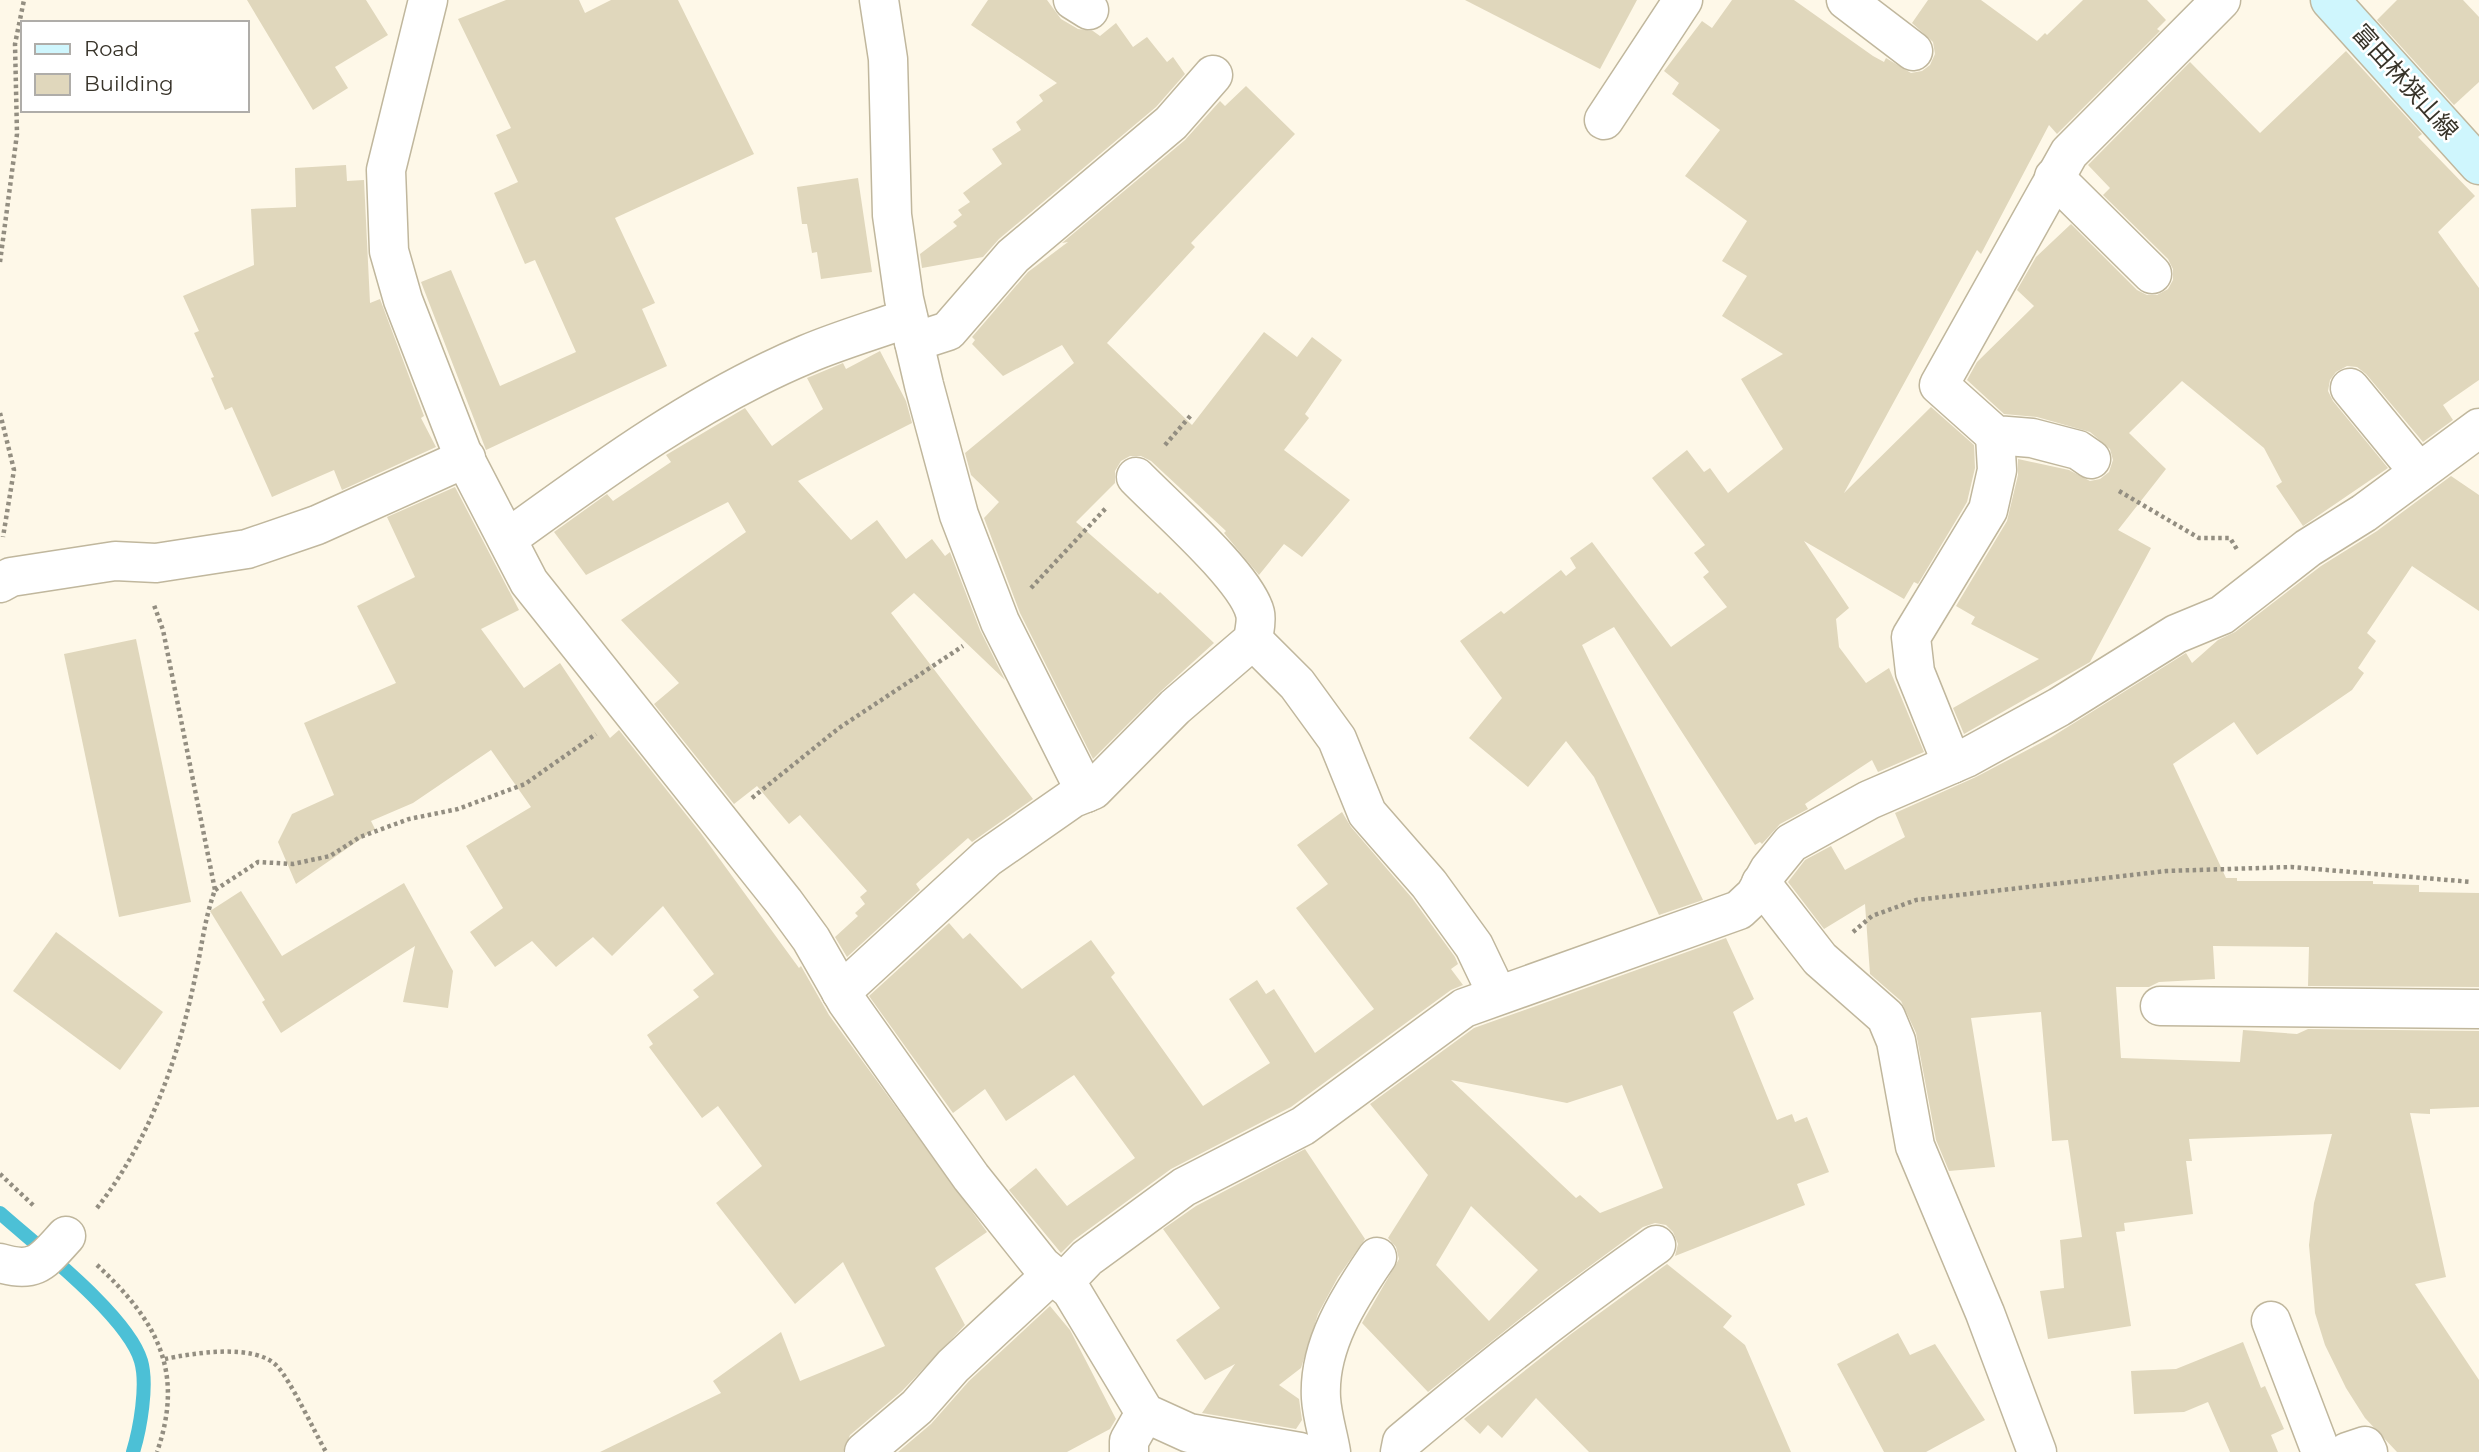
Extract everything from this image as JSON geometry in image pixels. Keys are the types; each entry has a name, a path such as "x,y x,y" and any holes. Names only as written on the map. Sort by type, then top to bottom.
{"main road":[{"name":"富田林狭山線","path":"2330,0 2479,165"}],"street":[{"path":"428,0 386,170 389,251 403,300 466,458 529,582 784,902 811,939 841,992 971,1177 1042,1266 1071,1290 1145,1413 1189,1433 1300,1452"},
{"path":"879,0 888,59 892,215 911,330 959,515 990,598 1086,793"},
{"path":"1604,120 1683,0"},
{"path":"1846,0 1913,51"},
{"path":"2091,459 2078,450 2032,438 1995,435 1939,385 2069,153 2221,0"},
{"path":"507,538 589,480 716,399 807,354 911,330 948,331 1013,256 1171,123 1213,75"},
{"path":"2054,177 2152,274"},
{"path":"2350,388 2419,472"},
{"path":"864,1452 917,1407 953,1366 1058,1279 1184,1187 1303,1126 1464,1008 1497,994 1739,910 1755,895 1791,843 1869,800 1952,764 2059,707 2176,634 2222,615 2308,548 2364,513 2479,428"},
{"path":"1952,764 1915,672 1911,637 1988,510 1997,470 1995,435"},
{"path":"0,583 11,578 115,561 156,563 247,549 317,525 466,458"},
{"path":"841,992 986,858 1093,790 1175,706 1252,640 1255,615 1249,599 1229,572 1136,477"},
{"path":"1252,640 1297,684 1337,739 1367,813 1429,884 1474,946 1497,994"},
{"path":"1761,883 1820,959 1886,1017 1896,1041 1915,1146 1985,1313 2037,1452"},
{"path":"2160,1006 2479,1009"},
{"path":"0,1263 17,1268 39,1265 69,1238"},
{"path":"1400,1452 1402,1442 1488,1370 1571,1304 1656,1245"},
{"path":"1331,1452 1321,1396 1328,1347 1349,1298 1377,1257"},
{"path":"2271,1321 2321,1452"},
{"path":"1129,1452 1129,1441 1145,1413"},
{"path":"2347,1452 2365,1446 2368,1452"}],"path":[{"path":"0,262 17,134 15,44 24,0"},
{"path":"0,413 14,470 2,543"},
{"path":"2091,459 2084,470 2199,538 2230,538 2262,586"},
{"path":"150,598 163,630 215,890 205,916 196,974 180,1037 153,1119 122,1176 69,1238 122,1288 150,1324 165,1359 170,1391 165,1430 157,1452"},
{"path":"215,890 258,862 293,864 330,856 360,837 409,820 458,809 525,784 631,710"},
{"path":"1820,959 1872,916 1930,898 2166,871 2291,867 2472,881"},
{"path":"165,1359 204,1351 251,1354 276,1365 326,1452"}],"building":[{"path":"247,0 366,0 388,35 335,67 348,88 313,110"},
{"path":"506,0 579,0 585,13 611,0 678,0 754,154 615,218 655,303 642,309 667,366 486,450 421,282 451,270 500,386 576,352 535,260 525,264 494,193 518,182 496,135 511,128 458,19"},
{"path":"988,0 1047,0 1061,19 1078,29 1093,31 1100,36 1116,23 1133,47 1147,37 1167,62 1173,57 1185,74 1156,107 999,239 983,257 922,268 920,254 957,226 953,222 962,215 958,210 970,202 963,193 1002,164 992,149 1021,130 1016,122 1043,101 1039,95 1057,83 971,25"},
{"path":"1465,0 1637,0 1600,69"},
{"path":"1732,0 1794,0 1873,56 1884,62 1886,58 1911,73 1922,71 1930,65 1935,54 1933,42 1912,23 1928,0 1981,0 2037,41 2045,33 2047,35 2083,0 2147,0 2166,20 2157,29 2160,31 2057,134 2049,125 1981,254 1977,250 1844,493 1931,407 1974,445 1975,468 1967,502 1918,584 1914,582 1904,599 1804,541 1849,608 1836,619 1839,647 1866,683 1889,668 1924,752 1878,772 1872,760 1805,804 1808,809 1780,824 1762,844 1760,842 1755,845 1614,627 1582,645 1703,900 1659,915 1594,777 1566,741 1528,787 1469,738 1502,698 1460,641 1501,611 1504,614 1561,570 1566,576 1576,568 1570,558 1592,542 1671,647 1727,607 1703,577 1709,572 1694,553 1705,545 1652,478 1687,450 1704,472 1710,468 1728,493 1783,449 1741,379 1783,354 1722,316 1747,276 1722,261 1747,221 1685,176 1720,130 1672,94 1679,83 1664,71 1702,21 1712,28"},
{"path":"2397,0 2463,0 2479,17 2479,82 2454,105 2377,20"},
{"path":"2346,51 2422,134 2418,137 2475,196 2438,232 2479,288 2479,380 2443,405 2453,420 2423,442 2366,374 2357,367 2347,366 2336,372 2330,380 2328,391 2333,401 2388,468 2303,526 2276,486 2282,482 2264,448 2182,381 2129,433 2166,469 2118,530 2151,548 2090,662 1964,734 1953,708 2039,659 1971,624 1975,617 1956,606 2007,521 2018,475 2018,459 2069,470 2090,481 2100,479 2109,472 2113,460 2110,449 2090,432 2037,417 2004,414 1967,380 1977,362 2034,306 2017,290 2036,257 2071,224 2137,290 2147,295 2157,295 2168,289 2173,280 2173,269 2168,259 2103,195 2110,188 2088,165 2190,62 2260,133"},
{"path":"1246,86 1295,134 1191,243 1195,247 1107,343 1192,425 1264,332 1297,357 1312,337 1342,360 1305,414 1309,418 1284,450 1350,500 1302,557 1284,544 1259,575 1224,533 1226,531 1151,461 1141,456 1130,456 1121,461 1115,471 1115,483 1076,522 1158,594 1160,592 1214,643 1093,759 1020,613 984,518 999,502 971,475 965,453 1074,363 1062,345 1003,376 972,344 975,340 972,337 1028,272 1068,242 1062,243 1185,140 1220,101 1225,106"},
{"path":"346,165 347,181 364,180 370,303 380,299 424,416 421,418 436,447 342,490 334,470 272,497 232,407 225,410 211,378 214,377 194,333 199,331 183,296 254,265 251,209 296,207 295,168"},
{"path":"858,178 872,272 821,279 817,252 812,253 807,224 802,224 797,187"},
{"path":"880,351 906,401 912,423 798,481 851,540 877,520 906,559 932,539 945,556 950,552 980,630 1005,680 914,593 891,613 1033,799 972,842 968,838 916,884 920,890 847,957 835,937 858,916 855,913 865,904 860,897 867,891 800,815 789,824 757,786 734,804 654,704 679,683 621,620 746,532 728,502 586,575 554,532 607,494 613,501 671,462 666,455 745,408 772,446 823,409 807,378 843,363 846,369"},
{"path":"2451,476 2479,495 2479,611 2412,566 2367,633 2376,641 2358,668 2364,673 2352,690 2257,755 2234,722 2173,764 2226,878 2237,878 2237,881 2373,881 2373,884 2419,885 2419,892 2479,893 2479,987 2308,986 2309,947 2213,946 2215,979 2159,982 2149,987 2116,987 2121,1058 2240,1062 2243,1030 2297,1034 2308,1029 2479,1031 2479,1107 2430,1109 2430,1114 2410,1113 2446,1277 2415,1284 2479,1380 2479,1452 2397,1452 2365,1418 2346,1388 2325,1345 2315,1313 2309,1245 2314,1203 2332,1134 2189,1139 2192,1161 2186,1161 2193,1214 2124,1223 2125,1231 2116,1232 2131,1326 2048,1339 2040,1291 2064,1288 2060,1240 2082,1237 2068,1140 2052,1141 2041,1012 1971,1018 1995,1167 1949,1171 1936,1140 1916,1033 1901,1001 1870,974 1865,904 1824,929 1788,882 1805,860 1831,846 1845,870 1905,837 1895,813 1976,777 2050,738 2186,653 2192,663 2218,640 2235,632 2321,566 2377,531"},
{"path":"455,487 519,610 481,629 524,688 560,663 610,738 619,730 700,832 799,968 801,966 829,1015 987,1232 935,1268 965,1325 902,1391 850,1435 843,1452 600,1452 721,1393 713,1381 781,1332 800,1381 885,1346 843,1262 795,1304 716,1203 762,1166 718,1106 702,1118 649,1047 653,1044 647,1035 699,997 693,990 714,974 663,906 612,956 593,937 556,967 532,941 495,967 470,932 503,908 466,846 531,807 491,750 413,803 371,821 375,829 296,884 278,842 292,814 334,795 304,723 396,683 357,606 415,577 387,517"},
{"path":"136,639 191,902 119,917 64,654"},
{"path":"1342,812 1351,827 1412,898 1455,957 1458,964 1451,969 1463,985 1451,990 1291,1107 1171,1169 1074,1240 1061,1253 1009,1190 1036,1168 1067,1206 1135,1158 1074,1075 1006,1121 985,1089 953,1113 869,996 949,923 963,939 970,933 1022,989 1091,940 1115,973 1111,977 1203,1106 1270,1063 1229,999 1257,980 1266,994 1274,989 1315,1053 1374,1009 1296,908 1328,884 1297,845"},
{"path":"404,883 453,971 448,1008 403,1002 415,946 281,1033 262,1002 265,1000 210,911 241,891 282,956"},
{"path":"56,932 163,1012 120,1070 13,991"},
{"path":"1726,938 1754,999 1733,1012 1777,1120 1792,1114 1795,1122 1807,1117 1829,1172 1797,1184 1805,1205 1675,1256 1678,1244 1673,1232 1666,1225 1655,1223 1643,1227 1545,1299 1428,1392 1362,1323 1399,1259 1396,1247 1388,1238 1428,1175 1370,1104 1474,1028","holes":["1451,1080 1567,1103 1622,1085 1663,1188 1600,1213 1580,1195 1576,1198","1471,1206 1538,1270 1489,1321 1436,1265"]},
{"path":"1305,1149 1365,1239 1338,1277 1318,1314 1301,1368 1279,1385 1299,1399 1302,1420 1296,1429 1202,1413 1235,1364 1205,1380 1176,1340 1220,1308 1163,1229 1196,1206"},
{"path":"1667,1264 1732,1316 1723,1327 1745,1345 1791,1452 1589,1452 1536,1398 1502,1438 1488,1425 1480,1434 1464,1419 1571,1334"},
{"path":"1050,1306 1070,1330 1116,1419 1110,1429 1067,1452 898,1452 931,1424 969,1381"},
{"path":"1898,1333 1910,1355 1935,1344 1985,1420 1926,1452 1884,1452 1837,1364"},
{"path":"2243,1342 2261,1388 2265,1386 2284,1429 2271,1435 2278,1452 2230,1452 2208,1402 2184,1412 2134,1414 2131,1371 2176,1369"}],"waterway":[{"path":"0,1213 79,1282 119,1324 133,1343 141,1361 144,1382 133,1452"}]}
